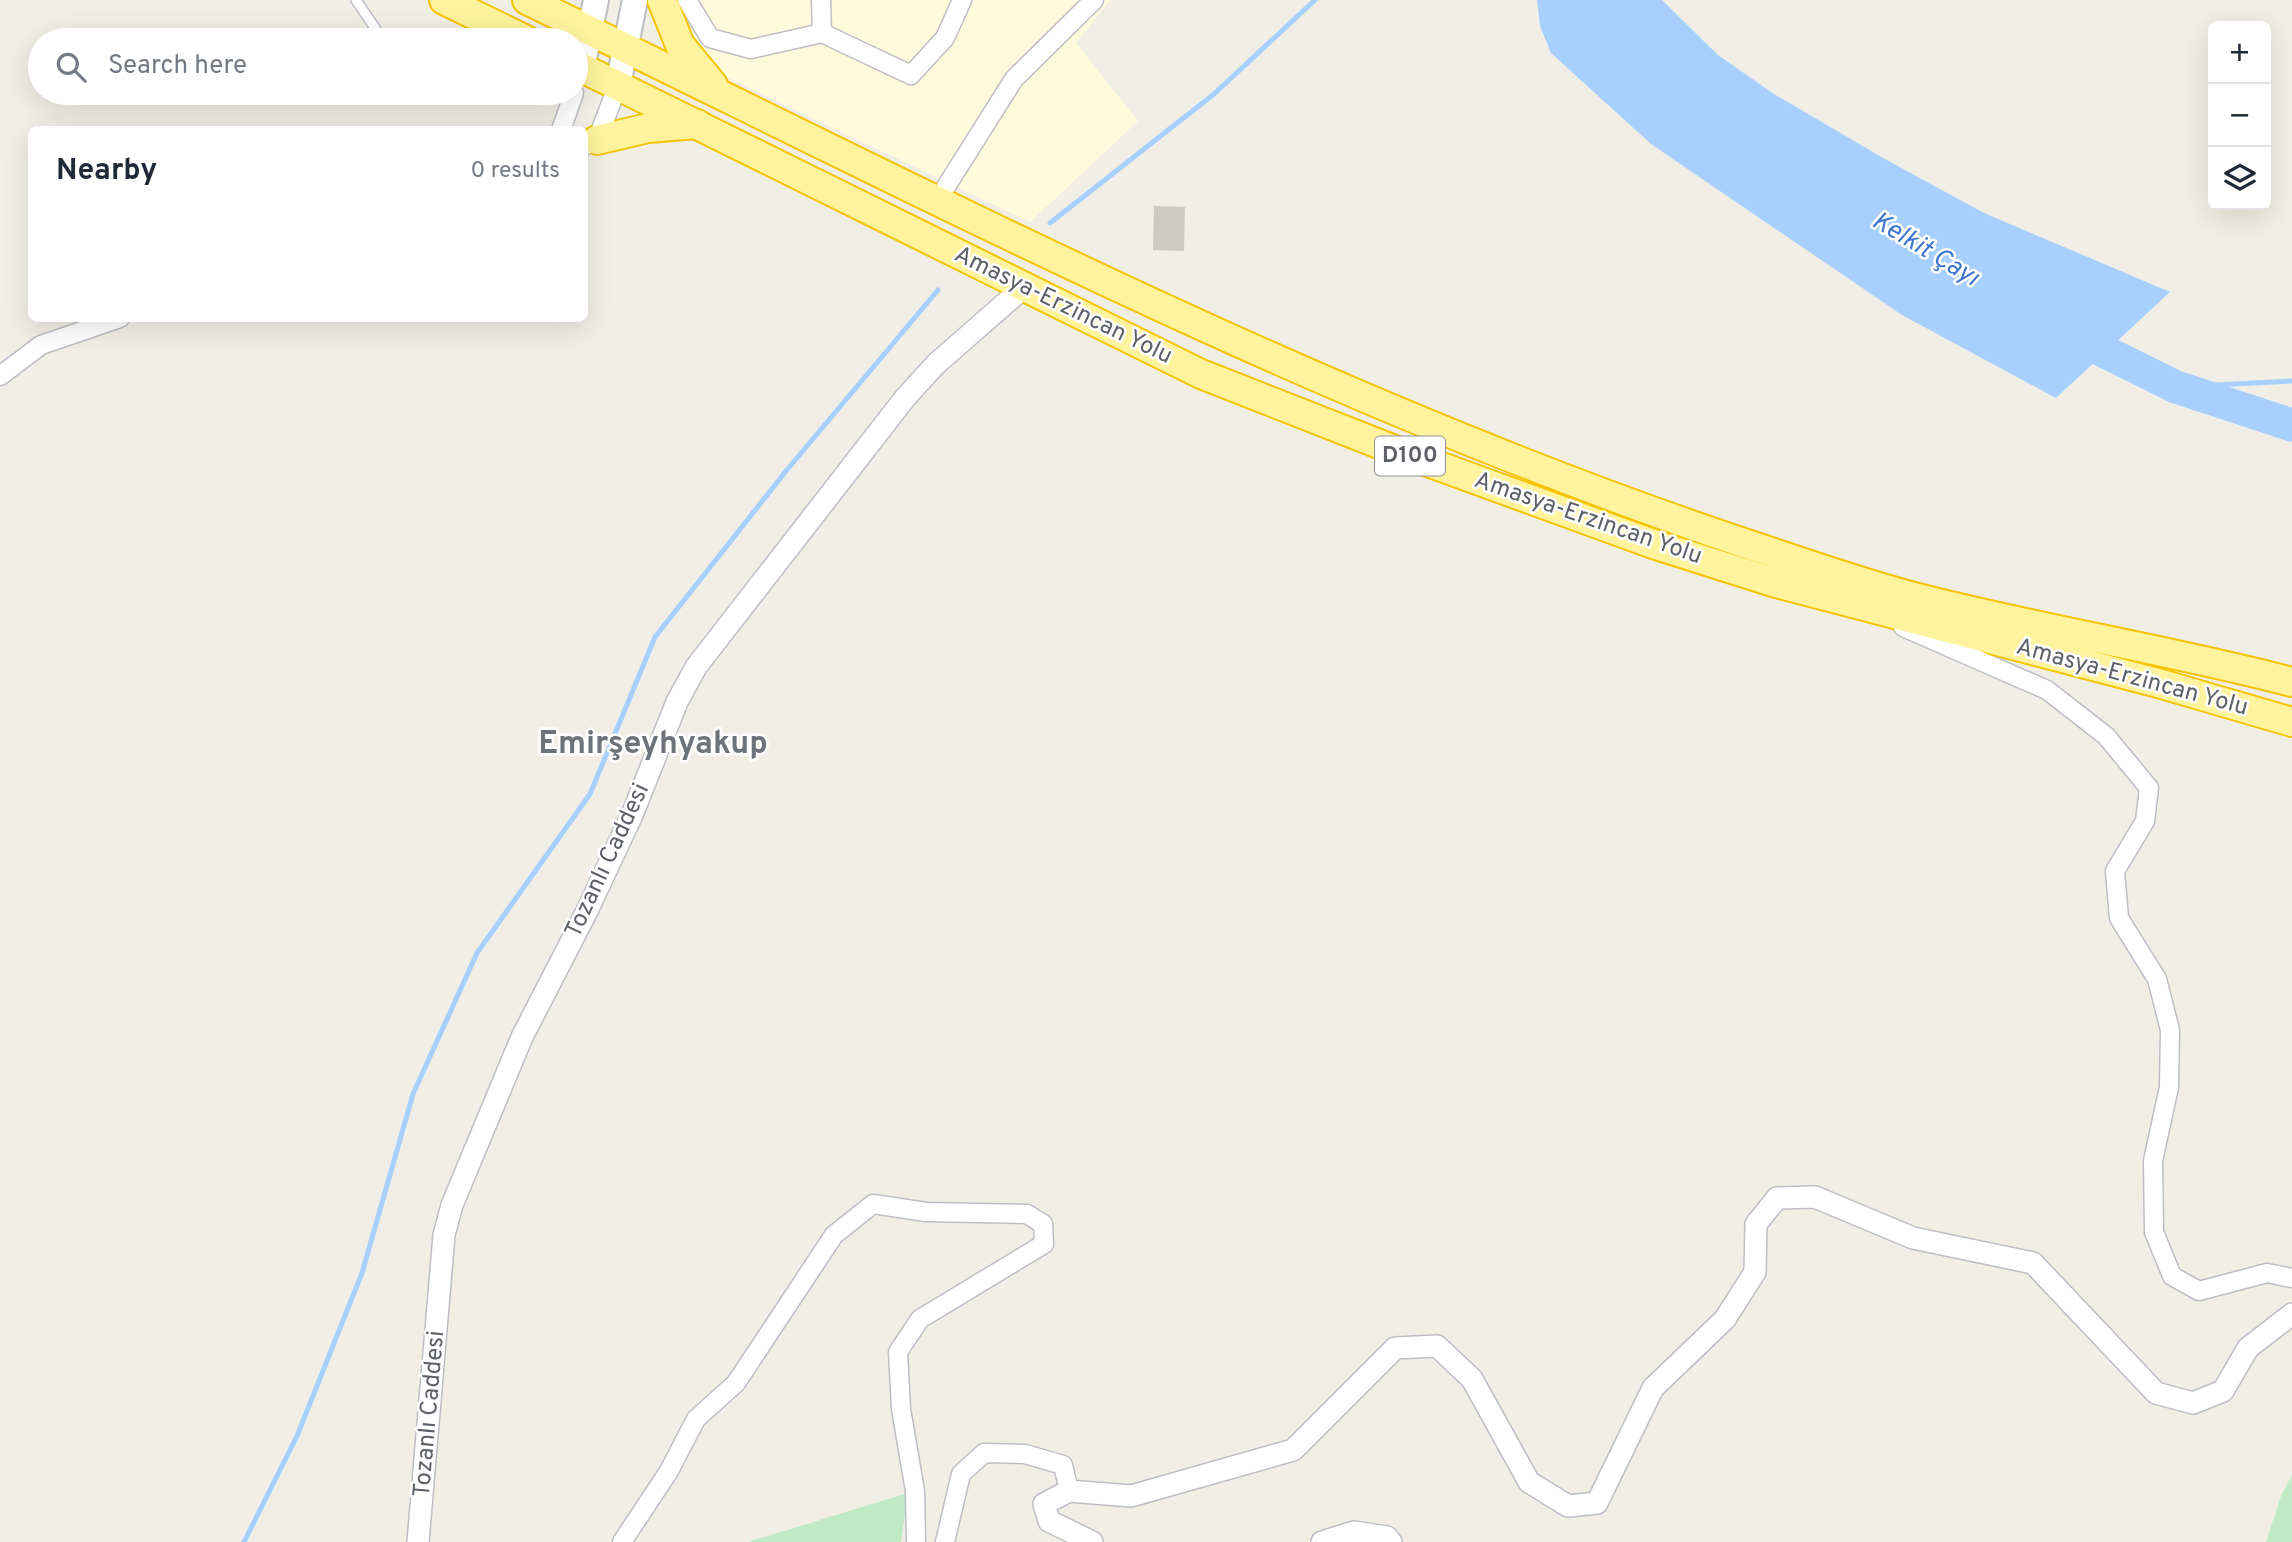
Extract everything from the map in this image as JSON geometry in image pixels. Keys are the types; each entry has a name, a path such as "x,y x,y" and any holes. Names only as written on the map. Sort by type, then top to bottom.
{"highway":[{"path":"444,0 494,28"},
{"name":"D100","path":"527,0 585,28"},
{"path":"662,0 680,45 722,96"},
{"name":"D100","path":"589,30 937,201 1234,341 1562,478 1910,596 2292,682"},
{"name":"Amasya-Erzincan Yolu","path":"588,80 618,85 1201,374 1392,449 1656,545 1776,583 2158,683 2292,723"},
{"path":"591,143 648,128 698,124"}],"main road":[{"path":"588,34 596,0"},
{"path":"618,85 635,0"}],"street":[{"path":"687,0 710,38 751,50 822,33 911,75 945,38 962,0"},
{"path":"821,0 822,33"},
{"path":"937,201 1014,79 1094,0"},
{"path":"591,143 618,85"},
{"path":"562,126 569,105"},
{"name":"Tozanlı Caddesi","path":"418,1542 444,1235 452,1205 522,1037 617,846 677,702 718,636 905,398 936,364 1024,287"},
{"path":"0,376 41,345 108,322"},
{"path":"1852,603 2047,690 2106,736 2149,788 2145,821 2115,871 2119,918 2157,979 2170,1030 2169,1087 2153,1161 2154,1232 2172,1276 2199,1291 2267,1273 2292,1278"},
{"path":"1093,1542 1049,1521 1044,1504 1069,1491 1131,1496 1293,1451 1395,1348 1437,1346 1472,1379 1528,1482 1568,1506 1597,1503 1653,1388 1725,1319 1755,1272 1756,1224 1777,1198 1815,1197 1913,1238 2033,1263 2156,1393 2193,1403 2223,1391 2248,1348 2292,1314"},
{"path":"622,1542 668,1471 696,1419 736,1383 834,1235 873,1204 926,1212 1027,1214 1043,1224 1044,1244 920,1319 898,1352 901,1409 915,1491 916,1542"},
{"path":"945,1542 961,1474 984,1453 1025,1454 1063,1465 1069,1491"},
{"path":"1322,1542 1354,1532 1387,1536 1391,1542"}],"lane":[{"path":"356,0 375,28"}],"shaded area":[{"path":"678,0 1110,0 1076,43 1138,121 1030,222 716,72 680,18"}],"green space":[{"path":"2292,1475 2292,1542 2266,1542 2281,1496"},
{"path":"908,1493 901,1542 748,1542"}],"water":[{"path":"1537,0 1662,0 1718,55 1774,94 1883,158 1984,213 2170,292 2056,398 1902,315 1651,144 1551,53 1540,26"}],"building":[{"path":"1154,206 1185,207 1184,251 1153,250"}],"waterway":[{"path":"1050,223 1214,94 1315,0"},
{"path":"244,1542 297,1436 362,1273 413,1094 477,953 590,794 655,637 786,471 938,290"},
{"name":"Kelkit Çayı","path":"2065,332 2176,387 2292,425"},
{"path":"2176,387 2292,381"}],"district":[{"name":"Emirşeyhyakup","path":"653,745"}]}
